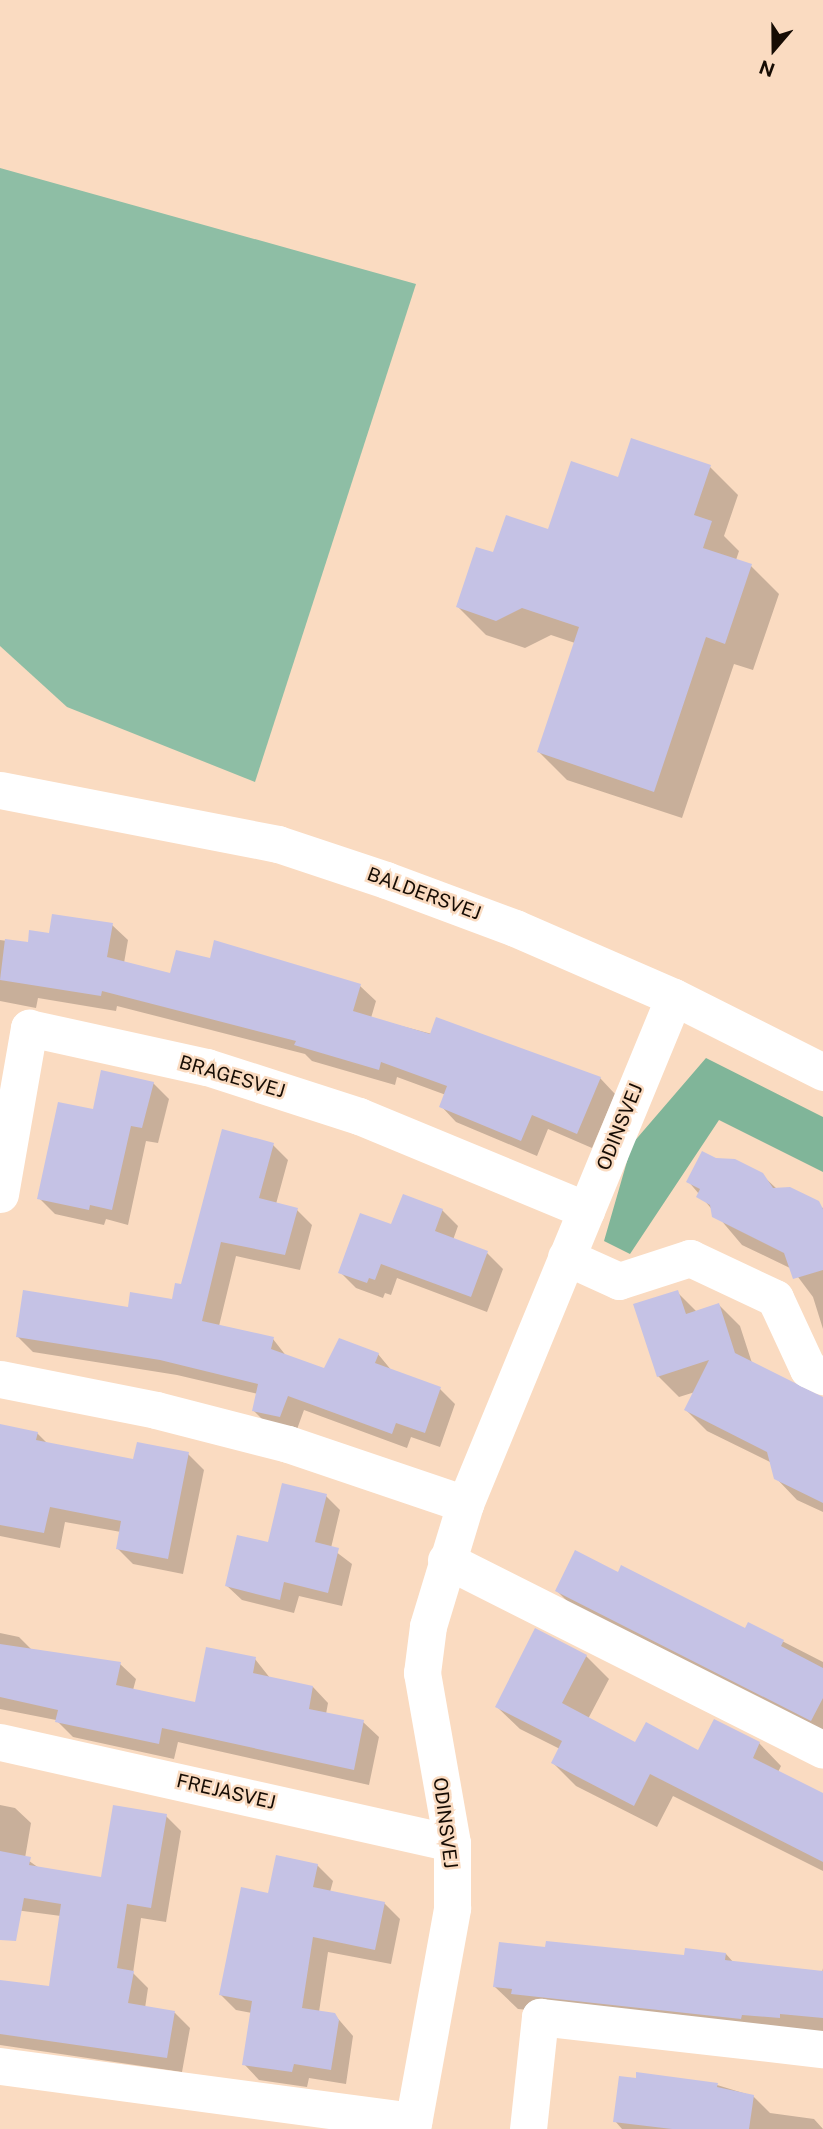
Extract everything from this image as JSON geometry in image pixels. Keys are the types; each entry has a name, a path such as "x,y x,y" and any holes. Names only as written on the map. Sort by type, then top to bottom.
{"street":[{"name":"BALDERSVEJ","path":"0,790 278,844 515,928 674,997 823,1072"},
{"name":"ODINSVEJ","path":"413,2125 453,1908 452,1843 422,1673 428,1626 465,1504 674,997"},
{"name":"BRAGESVEJ","path":"0,1194 29,1028 207,1067 346,1112 586,1210"},
{"path":"566,1257 619,1281 691,1258 775,1298 808,1369 823,1376"},
{"path":"0,1379 156,1410 288,1444 465,1504"},
{"path":"446,1560 823,1750"},
{"name":"FREJASVEJ","path":"0,1742 452,1843"},
{"path":"528,2129 540,2017 823,2049"},
{"path":"0,2066 413,2125"}],"green space":[{"path":"0,168 416,284 255,782 67,707 0,646"},
{"path":"706,1058 823,1117 823,1172 719,1120 630,1254 604,1241 632,1144"}],"building":[{"path":"631,438 711,465 694,515 712,521 703,548 752,564 725,644 706,637 654,792 537,752 579,627 522,608 496,621 456,607 476,547 493,552 506,515 548,529 571,461 618,477"},
{"path":"52,914 113,923 107,957 170,973 176,950 210,958 214,940 361,984 353,1011 430,1034 436,1017 601,1077 577,1134 532,1115 521,1141 439,1107 447,1086 381,1062 379,1070 294,1045 296,1041 102,991 101,996 0,980 5,939 28,942 29,930 49,933"},
{"path":"101,1070 154,1082 142,1128 131,1126 112,1210 90,1205 89,1210 37,1199 58,1102 93,1109"},
{"path":"222,1129 274,1143 259,1198 298,1208 285,1255 221,1242 202,1321 274,1337 271,1349 324,1368 339,1338 379,1353 375,1363 441,1387 425,1433 396,1423 392,1434 288,1396 280,1417 252,1411 258,1384 160,1360 16,1337 23,1290 128,1307 130,1292 172,1299 175,1283 181,1284"},
{"path":"702,1151 716,1158 735,1159 763,1173 773,1188 790,1187 819,1201 823,1209 823,1270 793,1279 784,1253 712,1217 710,1205 696,1197 700,1189 686,1182"},
{"path":"403,1194 443,1209 435,1231 488,1251 471,1297 381,1264 375,1280 369,1278 367,1283 338,1273 360,1213 391,1224"},
{"path":"678,1290 686,1314 719,1303 735,1353 823,1397 823,1503 774,1479 767,1452 684,1410 709,1360 657,1377 633,1304"},
{"path":"0,1424 38,1432 36,1440 133,1459 137,1442 189,1452 168,1559 116,1549 121,1521 50,1507 44,1533 0,1525"},
{"path":"282,1483 327,1494 315,1542 339,1548 328,1593 284,1582 280,1600 225,1586 237,1535 268,1542"},
{"path":"575,1550 618,1572 621,1565 745,1628 748,1622 784,1640 781,1646 823,1668 823,1698 811,1721 555,1591"},
{"path":"535,1628 587,1655 562,1703 635,1742 646,1722 698,1750 714,1719 760,1742 753,1758 823,1793 823,1862 650,1774 634,1806 551,1763 562,1741 495,1707"},
{"path":"0,1644 121,1662 116,1685 195,1702 206,1647 256,1657 253,1673 313,1686 309,1709 364,1720 354,1770 162,1728 159,1744 55,1722 58,1710 0,1697"},
{"path":"113,1805 167,1814 151,1908 127,1904 117,1968 134,1971 128,2003 175,2011 167,2058 0,2034 0,1980 49,1986 61,1904 24,1898 16,1941 0,1940 0,1851 31,1857 29,1865 101,1877"},
{"path":"276,1855 318,1864 313,1887 385,1902 375,1950 313,1937 302,2008 335,2013 339,2020 331,2070 294,2064 292,2072 242,2065 252,2001 219,1995 241,1887 268,1893"},
{"path":"546,1941 684,1955 685,1948 726,1953 725,1960 823,1971 823,2018 780,2014 780,2018 742,2015 741,2019 511,1994 512,1989 493,1987 499,1942 545,1947"},
{"path":"636,2072 718,2083 717,2087 754,2095 749,2129 672,2129 613,2122 619,2076 636,2078"}]}
